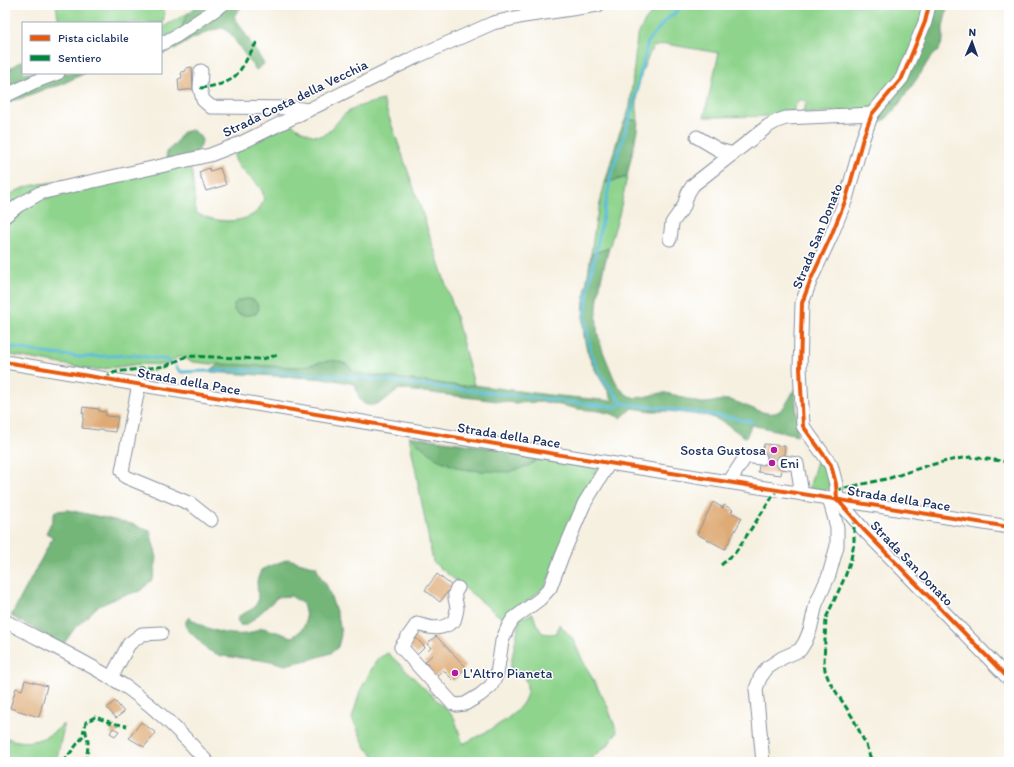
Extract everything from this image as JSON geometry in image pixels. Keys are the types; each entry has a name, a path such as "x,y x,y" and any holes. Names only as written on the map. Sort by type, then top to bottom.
{"street":[{"path":"162,43 176,36 222,5"},
{"name":"Strada Costa della Vecchia","path":"5,216 19,205 40,193 210,155 241,143 416,57 493,23 524,16 598,5"},
{"name":"Strada San Donato","path":"929,5 925,22 902,78 872,114 863,138 846,199 832,236 811,279 802,302 800,368 803,426 831,465 836,484 833,499 1009,679"},
{"path":"201,71 200,88 202,100 211,107 294,108 308,110"},
{"path":"5,96 34,82 55,74"},
{"path":"670,238 672,223 684,206 688,193 693,185 768,126 786,118 872,114"},
{"path":"696,137 719,150 733,154"},
{"name":"Strada della Pace","path":"5,362 609,463 1009,527"},
{"path":"139,384 122,471 126,477 192,504 211,520"},
{"path":"728,482 746,456 760,458"},
{"path":"782,462 797,464 802,494"},
{"path":"458,588 455,596 457,609 454,621 446,627 431,628 417,624 401,647 452,703 457,705 465,704 491,686 497,674 502,640 508,627 513,619 540,598 550,588 584,504 609,463"},
{"path":"763,762 756,689 760,678 767,668 782,658 800,650 810,630 816,604 830,575 837,546 837,527 833,499"},
{"path":"5,621 111,678 138,696 177,729 207,762"},
{"path":"111,678 129,644 142,634 161,633"}],"green space":[{"path":"56,5 163,5 164,10 162,23 59,22"},
{"path":"198,5 243,5 234,16 264,64 256,70 231,34 223,28 212,30 177,48 162,54 162,44 183,28 184,21 192,10"},
{"path":"658,5 928,5 901,73 874,107 858,110 802,114 807,102 799,99 790,116 704,117 719,53 666,44 653,47 644,67 637,95 638,121 626,118 630,107 637,37 645,21"},
{"path":"931,5 948,5 943,27 943,40 939,50 928,61 896,108 885,120 875,124 875,113 901,84"},
{"path":"190,12 183,22 183,28 162,38 162,27"},
{"path":"22,61 22,74 83,74 60,85 10,101 5,97 9,69"},
{"path":"383,100 453,306 474,385 460,386 355,373 345,363 320,362 300,367 212,364 193,362 179,357 165,365 140,364 95,370 5,354 5,228 15,216 32,203 59,193 189,164 192,173 196,213 208,218 226,221 246,218 254,214 262,204 264,198 263,192 238,165 233,151 290,123 311,135 316,136 325,134 331,130 345,114 365,104"},
{"path":"626,118 638,121 627,177 605,183 619,134"},
{"path":"192,130 199,135 202,140 201,146 196,153 175,160 167,158 166,152 175,144 183,132"},
{"path":"627,177 619,215 609,248 591,254 596,220 605,183"},
{"path":"65,181 5,212 5,200 18,190 33,185"},
{"path":"609,248 598,297 597,328 602,347 612,373 617,384 626,394 635,398 666,393 701,403 728,400 764,412 775,413 782,409 787,403 795,388 798,435 751,425 746,438 723,422 709,416 668,411 651,411 632,408 621,418 599,411 578,409 546,402 514,403 399,389 382,402 366,405 362,402 355,384 329,379 208,372 219,364 300,367 334,361 349,366 355,373 460,386 474,385 549,395 613,401 593,366 584,338 583,324 583,310 591,254"},
{"path":"251,299 256,302 259,309 256,314 244,316 234,311 234,304 237,301"},
{"path":"409,436 437,459 461,469 482,471 528,466 537,460 549,456 600,465 588,486 545,587 504,620 433,562"},
{"path":"409,436 549,456 537,460 528,466 509,472 461,469 437,459"},
{"path":"821,459 828,473 830,488 824,491 809,488 817,461"},
{"path":"69,510 132,524 150,531 157,558 153,579 140,591 121,596 97,607 74,629 63,645 11,616 53,537 46,533 55,511"},
{"path":"288,559 316,566 320,576 327,586 339,620 341,635 338,647 331,653 285,665 271,661 221,656 208,650 186,628 186,621 189,617 195,622 209,629 224,633 247,634 262,628 292,637 297,634 305,624 306,615 303,604 291,596 278,597 247,625 240,625 237,621 239,616 254,608 258,601 257,581 261,570"},
{"path":"533,614 542,633 557,633 559,624 572,638 607,705 617,732 608,745 595,755 591,762 381,762 366,748 352,718 360,691 377,659 388,653 454,717 463,744 498,725 510,716 520,707 526,696 527,685 521,673 509,673 520,618"},
{"path":"63,724 63,731 56,762 5,762 5,737 13,740 29,742 44,738 57,730"}],"building":[{"path":"479,5 495,5 495,7 479,7"},
{"path":"192,67 193,89 179,91 178,79 182,78 181,72 186,71 186,68"},
{"path":"209,168 210,171 220,168 226,185 206,191 199,172"},
{"path":"83,407 99,409 99,411 106,412 106,416 118,417 115,432 82,428 84,413 82,413"},
{"path":"764,444 785,446 781,475 758,472"},
{"path":"713,502 723,508 724,505 733,510 731,512 742,518 725,549 697,534"},
{"path":"437,574 452,586 440,602 425,590"},
{"path":"413,635 425,647 417,655 405,642"},
{"path":"436,636 466,667 454,681 443,670 435,677 425,667 428,665 425,662 432,655 428,651 431,648 427,644"},
{"path":"25,680 47,686 39,717 10,708 16,688 22,690"},
{"path":"115,701 124,712 116,718 107,708"},
{"path":"141,722 156,733 144,747 129,738"},
{"path":"113,728 119,731 115,736 110,733"}],"waterway":[{"path":"682,5 682,7 666,20 648,41 632,110 612,172 588,289 585,317 591,353 601,375 622,403 728,417 752,422"},
{"path":"5,346 45,353 82,357 133,355 168,360 170,362"},
{"path":"176,367 181,372 240,370 343,376 616,407 622,403"}],"tunnel":[{"path":"760,458 783,462"}],"marked path":[{"path":"200,88 223,83 236,75 257,42"},
{"path":"105,379 115,372 166,366 187,356 262,359 278,355"},
{"path":"836,490 890,478 926,466 956,459 971,457 1009,462"},
{"path":"721,565 735,553 777,490"},
{"path":"854,518 854,543 851,559 845,577 826,618 824,662 829,681 853,718 866,745 872,762"},
{"path":"85,762 88,745 85,730 86,722 95,717 127,726"},
{"path":"63,762 82,738 84,729"}],"cycle path":[{"path":"929,5 925,22 902,78 872,114 863,138 846,199 802,303 800,368 803,426 831,465 836,484 837,499 863,529 1009,679"},
{"path":"5,362 609,463 1009,527"}],"place":[{"name":"Sosta Gustosa","path":"774,450"},
{"name":"Eni","path":"772,463"},
{"name":"L'Altro Pianeta","path":"455,673"}]}
